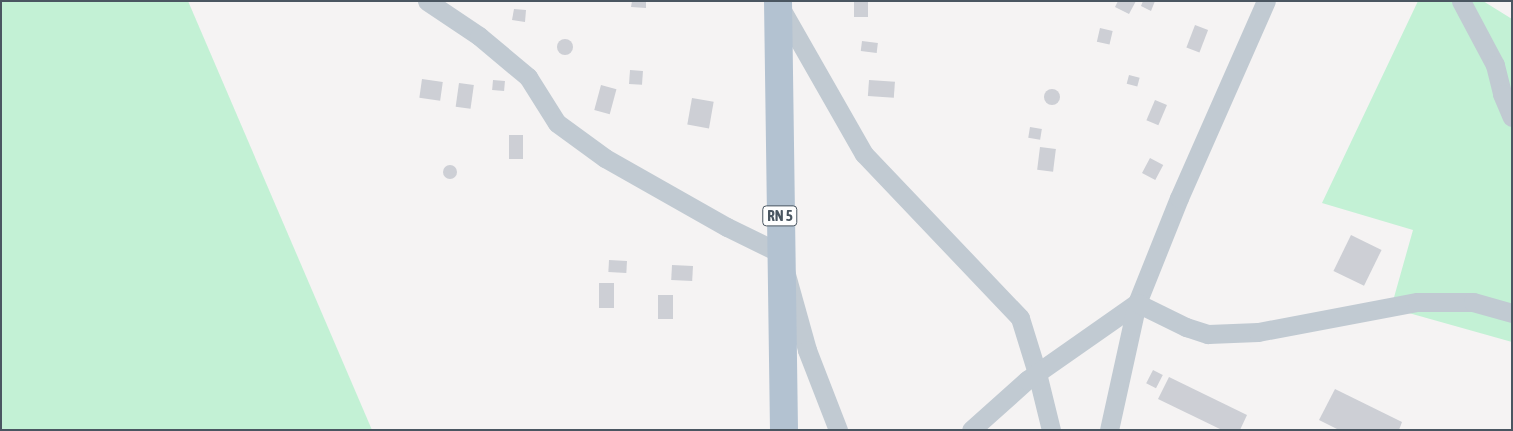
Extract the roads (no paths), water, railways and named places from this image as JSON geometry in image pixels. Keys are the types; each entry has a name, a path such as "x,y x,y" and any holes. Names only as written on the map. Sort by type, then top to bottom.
{"main road":[{"name":"RN 5","path":"778,2 780,253 784,430"}],"street":[{"path":"427,1 479,36 528,77 557,122 605,158 728,228 780,253 807,350 838,430"},
{"path":"1109,430 1136,303 1179,198 1266,1"},
{"path":"1462,1 1495,65 1502,94 1512,116"},
{"path":"778,2 864,154 1020,318 1037,373 1051,430"},
{"path":"1136,303 1208,334 1258,332 1417,302 1473,302 1512,313"},
{"path":"971,430 1037,373 1136,303"}]}
